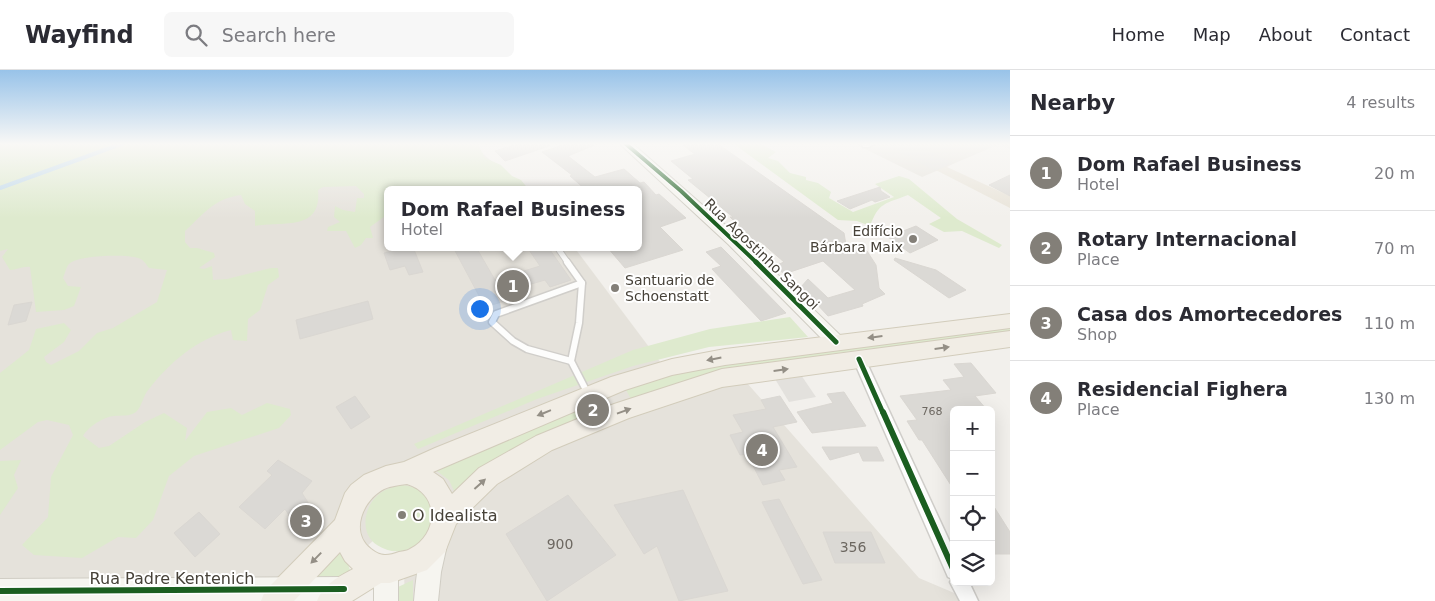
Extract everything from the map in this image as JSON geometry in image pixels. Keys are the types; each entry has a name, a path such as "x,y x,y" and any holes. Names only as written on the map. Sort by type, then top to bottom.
{"main road":[{"path":"383,569 357,555 349,542 346,526 352,505 366,487 386,476 407,473 442,455 618,383 672,367 725,357 1010,321"},
{"path":"445,518 488,476 505,464 544,443 605,418 722,378 1010,339"},
{"path":"338,595 383,569 417,560 435,544 442,531 445,518 443,501 435,487 423,478 407,473"},
{"path":"280,595 346,526"}],"street":[{"name":"Rua Agostinho Sangoi","path":"656,169 743,249 836,342"},
{"path":"858,360 950,561"},
{"path":"426,601 429,572 435,544"},
{"path":"383,569 386,601"},
{"path":"962,586 969,601"},
{"name":"Rua Padre Kentenich","path":"0,590 338,595"}],"lane":[{"path":"560,251 582,283 579,323 571,361 589,395"},
{"path":"571,361 527,349 513,341 492,322 496,314 582,283"}],"shaded area":[{"path":"316,169 500,169 519,186 384,186 384,251 577,251 673,379 732,366 919,578 973,601 405,601 402,515 318,590 0,591 0,219"},
{"path":"905,169 941,169 922,177"},
{"path":"933,169 951,169 1010,196 1010,208"},
{"path":"801,375 816,397 789,402 775,379"}],"green space":[{"path":"0,169 505,169 512,176 521,180 526,186 384,186 384,217 370,227 373,238 366,238 361,245 355,248 346,231 327,231 328,227 340,222 334,217 335,206 343,210 355,212 357,198 364,198 364,194 356,186 323,187 318,190 318,203 314,213 307,219 298,222 255,226 255,211 245,204 241,195 223,200 210,208 185,231 185,242 190,248 214,253 215,257 199,268 204,269 212,266 213,280 227,279 278,268 279,277 268,285 260,310 248,319 247,341 233,340 231,330 207,339 175,361 157,379 136,412 105,418 92,426 83,436 99,448 109,446 145,422 164,413 187,428 185,441 207,412 231,408 242,415 267,403 290,409 291,415 279,428 194,456 169,476 153,520 136,538 118,537 82,558 34,555 22,545 48,517 51,477 73,435 69,425 47,420 38,422 0,450 0,373 29,350 36,329 64,323 71,330 64,342 44,357 46,362 51,365 79,351 97,333 113,328 157,302 167,270 149,268 141,259 132,257 102,256 74,261 68,265 63,278 68,286 81,287 74,306 64,310 36,312 30,267 10,270 2,257 8,249 0,251"},
{"path":"768,169 786,169 790,173 806,177 806,180 818,183 831,192 829,198 853,212 894,197 875,184 899,176 909,179 957,219 1002,245 999,248 962,231 944,232 929,224 941,218 908,195 888,202 880,208 876,212 870,226 857,221 838,220"},
{"path":"790,317 808,337 709,347 633,366 537,399 418,449 414,444 633,350 710,329"},
{"path":"1010,327 1010,332 866,349 771,363 677,384 631,399 626,390 670,376 726,364"},
{"path":"606,397 611,407 480,469 454,491 449,480 434,469"},
{"path":"21,460 14,475 18,488 0,515 0,461"},
{"path":"402,485 421,491 430,502 433,515 429,529 421,541 408,549 393,551 377,545 372,540 366,528 366,521 369,507 380,493 392,487"},
{"path":"343,549 352,576 308,586"},
{"path":"413,580 413,601 398,601 398,587"}],"building":[{"path":"564,169 584,169 595,177 624,169 640,183 644,182 656,195 659,194 686,218 660,227 683,250 625,268 610,251 642,251 642,186 581,186 570,176 572,175"},
{"path":"681,169 753,169 844,233 846,245 867,251 876,265 879,288 885,294 862,304 863,306 828,316 801,287 808,279 828,298 855,290 823,261 784,274 775,266 784,262 761,242 757,243 730,217 733,217 688,180 693,179"},
{"path":"1010,175 1010,196 989,185"},
{"path":"880,187 881,191 890,197 875,202 872,200 850,209 837,201"},
{"name":"Edifício Bárbara Maix","path":"916,226 938,240 910,253 888,237"},
{"path":"721,247 786,313 761,321 712,269 721,266 706,252"},
{"path":"415,251 423,272 409,275 405,266 390,270 384,253"},
{"path":"455,251 478,251 495,280 540,266 530,251 551,251 571,280 550,287 545,280 504,292 508,300 485,307"},
{"path":"895,258 936,270 966,290 949,298 894,260"},
{"path":"368,301 373,319 300,339 296,320"},
{"path":"32,302 26,321 8,325 14,305"},
{"path":"971,363 996,393 975,396 984,406 950,406 950,484 922,440 919,440 907,421 917,420 900,396 951,390 943,380 964,377 954,364"},
{"path":"844,392 866,426 812,433 797,412 833,403 827,394"},
{"path":"355,396 370,417 351,429 336,407"},
{"path":"780,396 797,422 773,427 797,467 779,470 785,480 763,485 747,454 740,455 730,435 743,432 733,415 766,409 761,400"},
{"path":"822,447 877,447 884,461 863,461 859,452 830,460"},
{"path":"278,460 312,481 302,493 319,520 301,534 285,509 265,529 239,507 272,475 267,471"},
{"path":"683,490 728,591 679,601 657,546 644,554 614,505"},
{"path":"568,495 616,555 547,601 506,534"},
{"path":"779,499 822,580 803,584 762,502"},
{"path":"995,508 1010,532 1010,554 995,554"},
{"path":"199,512 220,534 195,557 174,533"},
{"path":"823,532 871,532 885,563 835,563"}],"waterway":[{"path":"0,188 53,169"}],"cycle path":[{"path":"655,169 734,240 836,342"},
{"path":"859,359 950,562"},
{"path":"0,591 344,589"}],"place":[{"name":"Edifício Bárbara Maix","path":"913,239"},
{"name":"Dom Rafael Business","path":"513,286"},
{"name":"Santuario de Schoenstatt","path":"615,288"},
{"name":"Rotary Internacional","path":"593,410"},
{"name":"Residencial Fighera","path":"762,450"},
{"name":"O Idealista","path":"402,515"},
{"name":"Casa dos Amortecedores","path":"306,521"}]}
